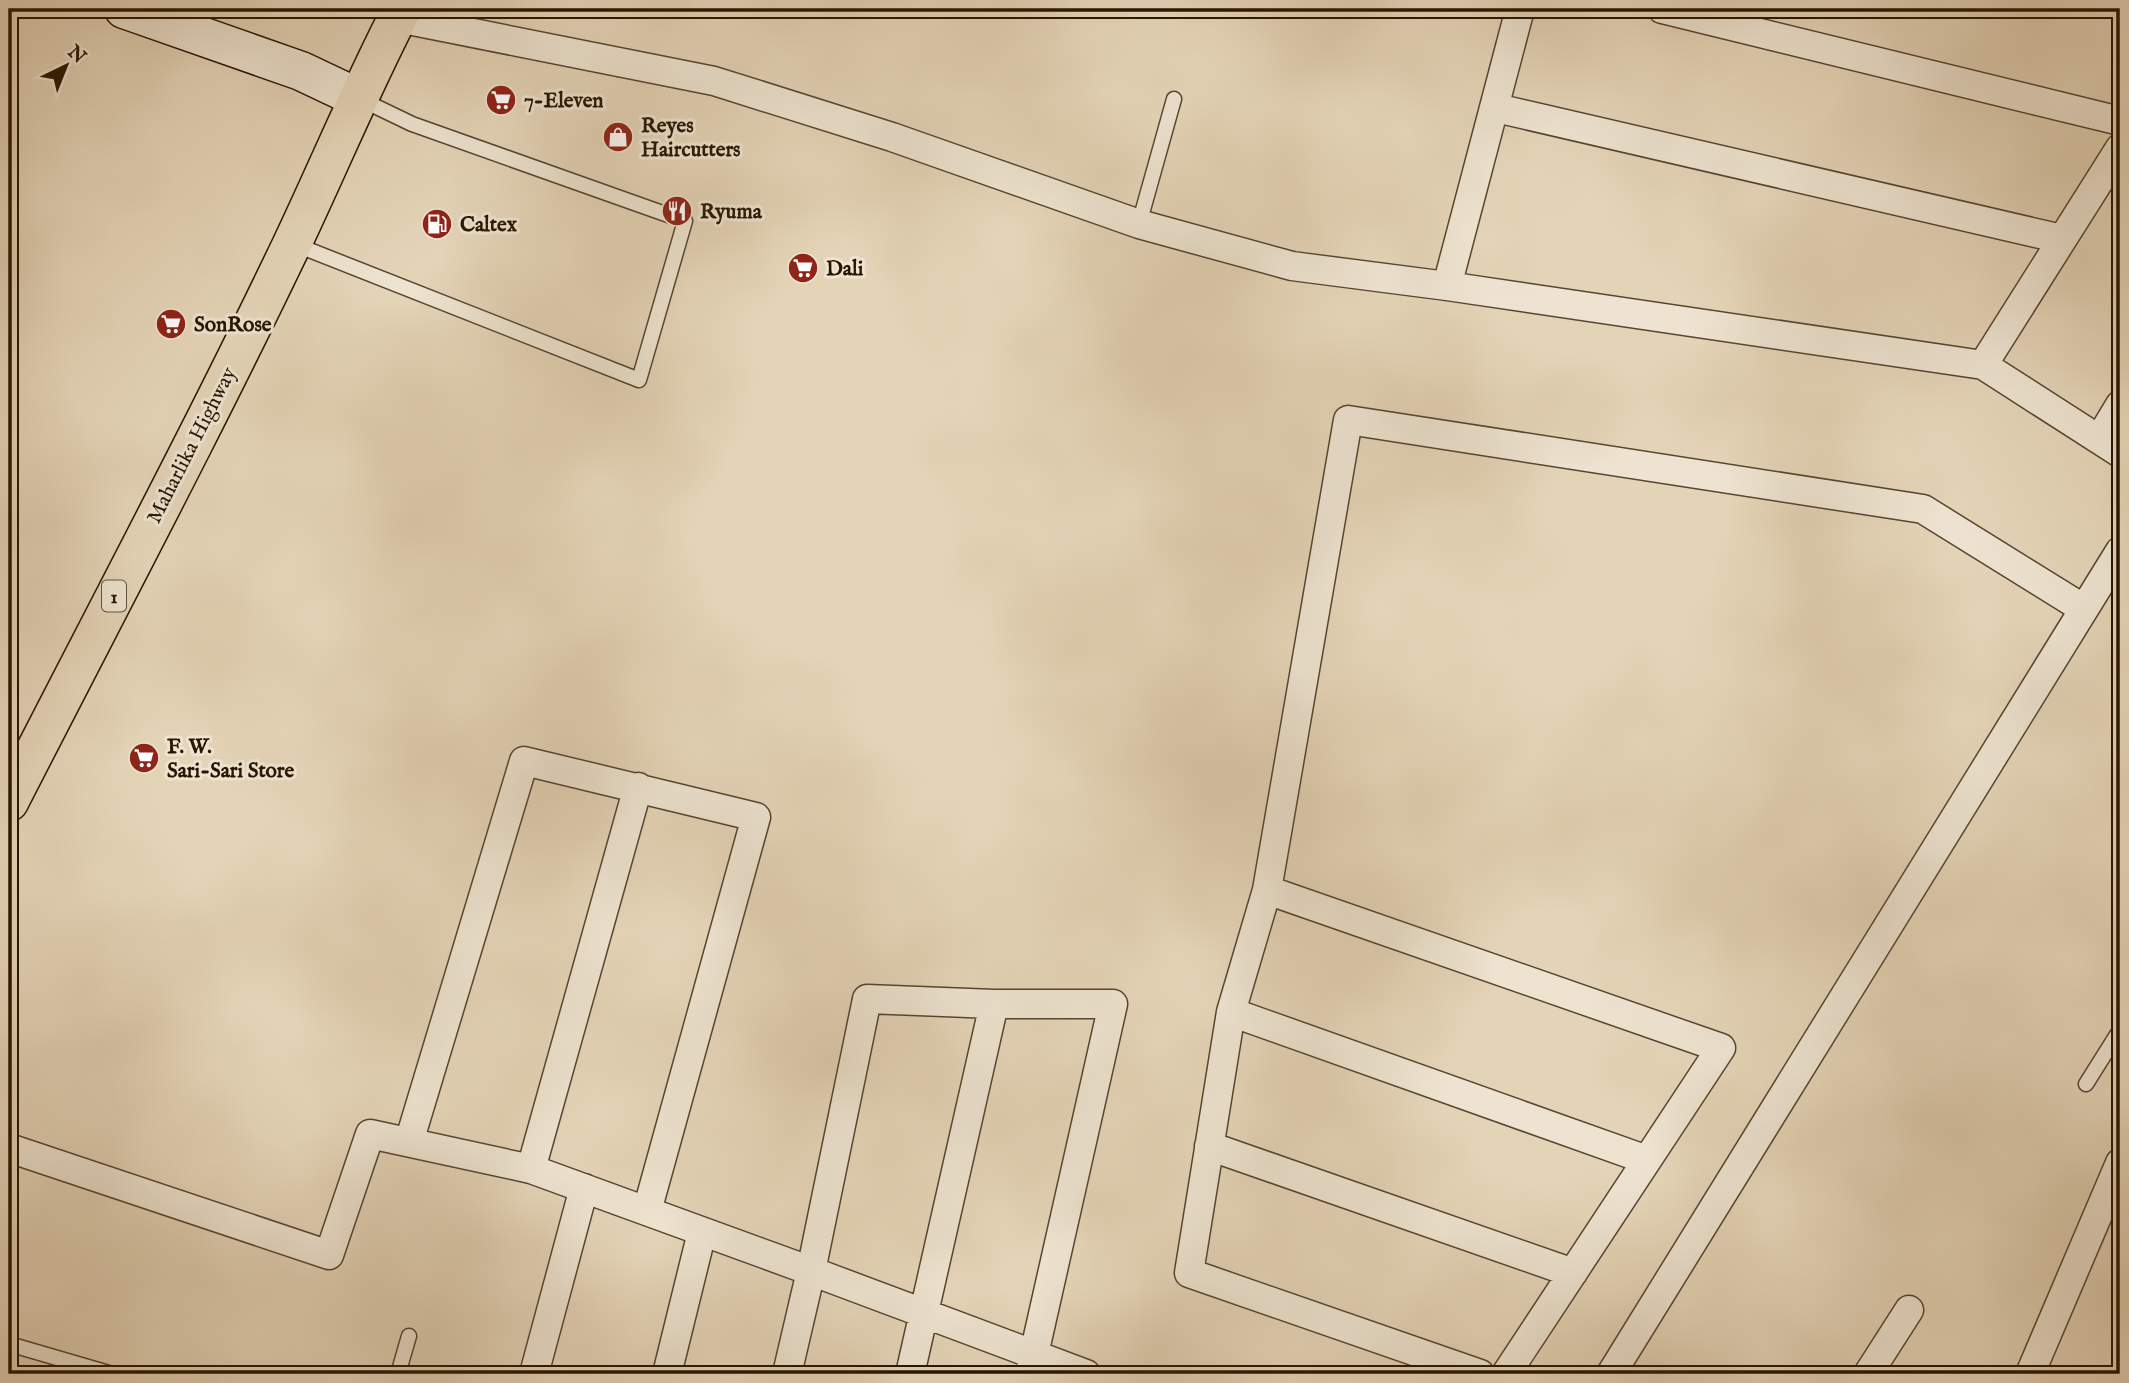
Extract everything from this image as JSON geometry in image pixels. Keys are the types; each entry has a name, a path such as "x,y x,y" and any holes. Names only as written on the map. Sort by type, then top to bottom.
{"highway":[{"name":"Maharlika Highway","path":"9,802 292,243 358,98 392,12"}],"street":[{"path":"124,9 185,19 358,98"},
{"path":"1447,286 1520,9"},
{"path":"1662,9 2120,121"},
{"path":"392,12 714,81 892,137 1139,224 1293,266 1983,365 2110,445 2120,405"},
{"path":"1496,108 2062,239"},
{"path":"1983,365 2120,148"},
{"path":"1480,1374 1189,1273 1231,1012 1267,890 1348,420 1923,509 2084,609"},
{"path":"1611,1374 2120,551"},
{"path":"409,1142 524,761 756,817 647,1210"},
{"path":"531,1169 638,787"},
{"path":"1267,890 1721,1048 1506,1374"},
{"path":"787,1374 867,999 994,1004 1113,1004 1032,1365"},
{"path":"910,1374 994,1004"},
{"path":"1231,1012 1647,1160"},
{"path":"9,1148 329,1255 370,1134 409,1142 531,1169 925,1315 1032,1365 1086,1374"},
{"path":"1209,1146 1573,1273"},
{"path":"2030,1374 2120,1163"},
{"path":"534,1374 584,1188"},
{"path":"667,1374 702,1232"},
{"path":"1868,1374 1909,1310"}],"lane":[{"path":"292,243 639,380 685,221 412,124 358,98"},
{"path":"1139,224 1174,99"},
{"path":"2086,1084 2120,1030"},
{"path":"398,1374 409,1336"},
{"path":"9,1344 112,1374"}],"place":[{"name":"7-Eleven","path":"501,100"},
{"name":"Reyes Haircutters","path":"618,137"},
{"name":"Ryuma","path":"677,211"},
{"name":"Caltex","path":"437,224"},
{"name":"Dali","path":"803,268"},
{"name":"SonRose","path":"171,324"},
{"name":"F. W. Sari-Sari Store","path":"144,758"}]}
